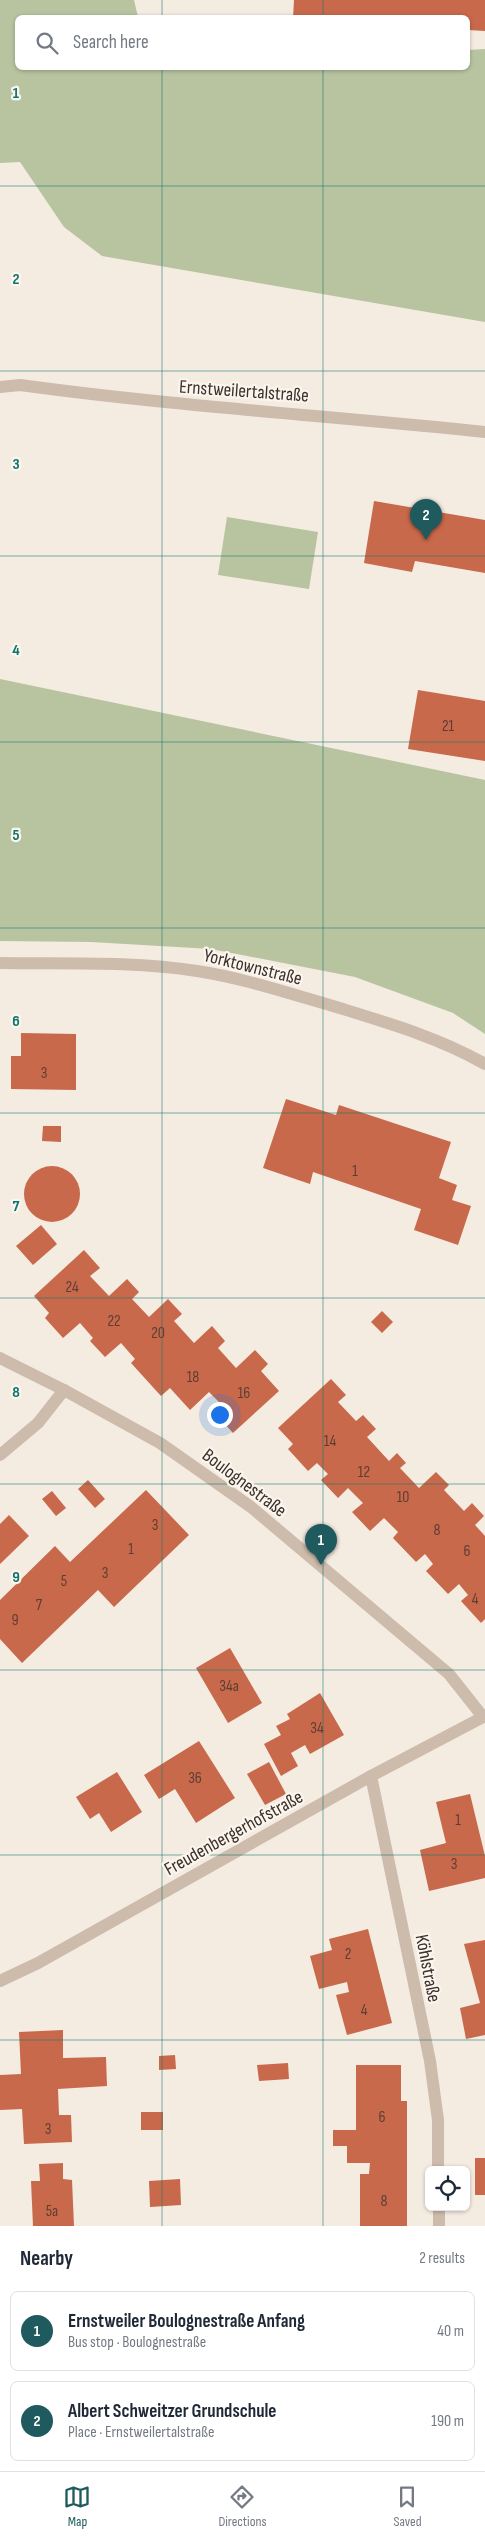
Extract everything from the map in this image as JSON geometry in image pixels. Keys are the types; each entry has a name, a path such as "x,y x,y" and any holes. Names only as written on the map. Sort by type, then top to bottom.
{"street":[{"name":"Ernstweilertalstraße","path":"0,386 20,385 140,401 320,415 485,432"},
{"name":"Yorktownstraße","path":"0,963 140,966 215,975 260,984 430,1038 485,1064"},
{"name":"Boulognestraße","path":"0,1358 64,1390 160,1444 251,1507 449,1674 484,1716"},
{"path":"0,1455 38,1424 64,1390"},
{"name":"Freudenbergerhofstraße","path":"0,1981 38,1963 371,1776 484,1716"},
{"name":"Köhlstraße","path":"371,1776 430,2061 438,2120 438,2166"},
{"path":"439,2211 439,2226"}],"green space":[{"path":"0,0 134,0 138,15 15,15 15,70 470,70 470,50 485,49 485,322 102,256 64,227 20,162 0,163"},
{"path":"227,517 318,532 309,589 218,575"},
{"path":"0,679 485,780 485,1034 453,1013 355,977 211,949 91,942 0,941"}],"building":[{"path":"294,0 485,0 485,31 470,30 470,15 293,15"},
{"path":"374,501 485,520 485,573 415,561 412,572 364,563"},
{"path":"418,690 485,701 485,761 408,749"},
{"path":"21,1033 76,1034 76,1090 11,1089 11,1056 21,1056"},
{"path":"286,1099 336,1115 339,1105 451,1142 439,1178 457,1185 452,1200 471,1206 458,1245 414,1230 421,1209 313,1172 310,1184 263,1168"},
{"path":"43,1126 61,1126 61,1142 42,1141"},
{"path":"47,1166 57,1166 72,1174 78,1183 80,1194 78,1205 72,1214 57,1222 47,1222 36,1217 29,1210 24,1199 24,1189 29,1178 36,1171"},
{"path":"41,1225 57,1244 33,1265 16,1246"},
{"path":"84,1250 100,1268 90,1276 109,1296 127,1279 139,1292 132,1299 149,1317 168,1299 182,1314 174,1321 194,1343 212,1326 225,1341 218,1348 236,1368 255,1350 268,1364 261,1371 279,1391 233,1433 213,1411 221,1404 209,1392 190,1410 170,1388 161,1396 131,1363 135,1359 121,1343 105,1357 90,1341 93,1338 80,1323 63,1338 45,1318 49,1313 34,1296"},
{"path":"382,1311 393,1322 382,1333 371,1322"},
{"path":"331,1379 346,1395 338,1402 356,1421 363,1415 376,1429 367,1437 389,1461 397,1453 406,1463 400,1468 419,1488 436,1472 449,1485 444,1490 464,1511 472,1503 484,1516 475,1525 485,1536 485,1619 481,1623 461,1601 468,1595 459,1584 448,1594 426,1571 433,1564 425,1554 416,1562 393,1538 398,1532 384,1518 370,1531 352,1512 363,1503 348,1488 338,1498 321,1480 328,1474 317,1463 308,1471 288,1449 293,1444 278,1428"},
{"path":"88,1480 105,1499 95,1508 78,1489"},
{"path":"146,1490 189,1535 114,1607 98,1590 22,1663 0,1639 0,1600 55,1546 70,1562"},
{"path":"52,1491 66,1508 56,1516 42,1499"},
{"path":"9,1515 29,1536 0,1564 0,1524"},
{"path":"230,1648 262,1703 228,1723 196,1668"},
{"path":"320,1693 344,1735 310,1754 305,1745 291,1753 298,1766 281,1776 264,1744 281,1735 276,1726 290,1719 287,1714"},
{"path":"199,1741 235,1798 196,1823 175,1789 159,1799 144,1775"},
{"path":"269,1762 286,1794 265,1805 247,1774"},
{"path":"117,1772 142,1812 111,1832 99,1813 90,1819 76,1797"},
{"path":"470,1794 485,1856 485,1878 429,1891 420,1850 446,1843 436,1802"},
{"path":"368,1929 392,2023 347,2035 336,1995 349,1992 347,1982 319,1989 310,1956 332,1950 329,1939"},
{"path":"485,1940 485,2035 466,2039 460,2008 480,2003 464,1944"},
{"path":"63,2030 63,2058 106,2057 107,2086 58,2089 59,2115 71,2115 72,2142 24,2144 22,2109 0,2110 0,2075 21,2074 19,2032"},
{"path":"175,2055 176,2069 159,2070 159,2056"},
{"path":"288,2063 289,2079 259,2081 257,2065"},
{"path":"356,2065 401,2065 401,2101 407,2101 407,2226 360,2226 360,2174 369,2174 370,2163 347,2163 347,2146 333,2146 333,2130 356,2130"},
{"path":"141,2112 163,2112 163,2130 141,2130"},
{"path":"475,2158 485,2158 485,2195 475,2195"},
{"path":"63,2163 63,2179 72,2180 74,2226 33,2226 31,2181 40,2181 39,2164"},
{"path":"180,2179 181,2205 150,2207 149,2181"}],"place":[{"name":"Albert Schweitzer Grundschule","path":"426,540"},
{"name":"Ernstweiler Boulognestraße Anfang","path":"321,1565"}]}
